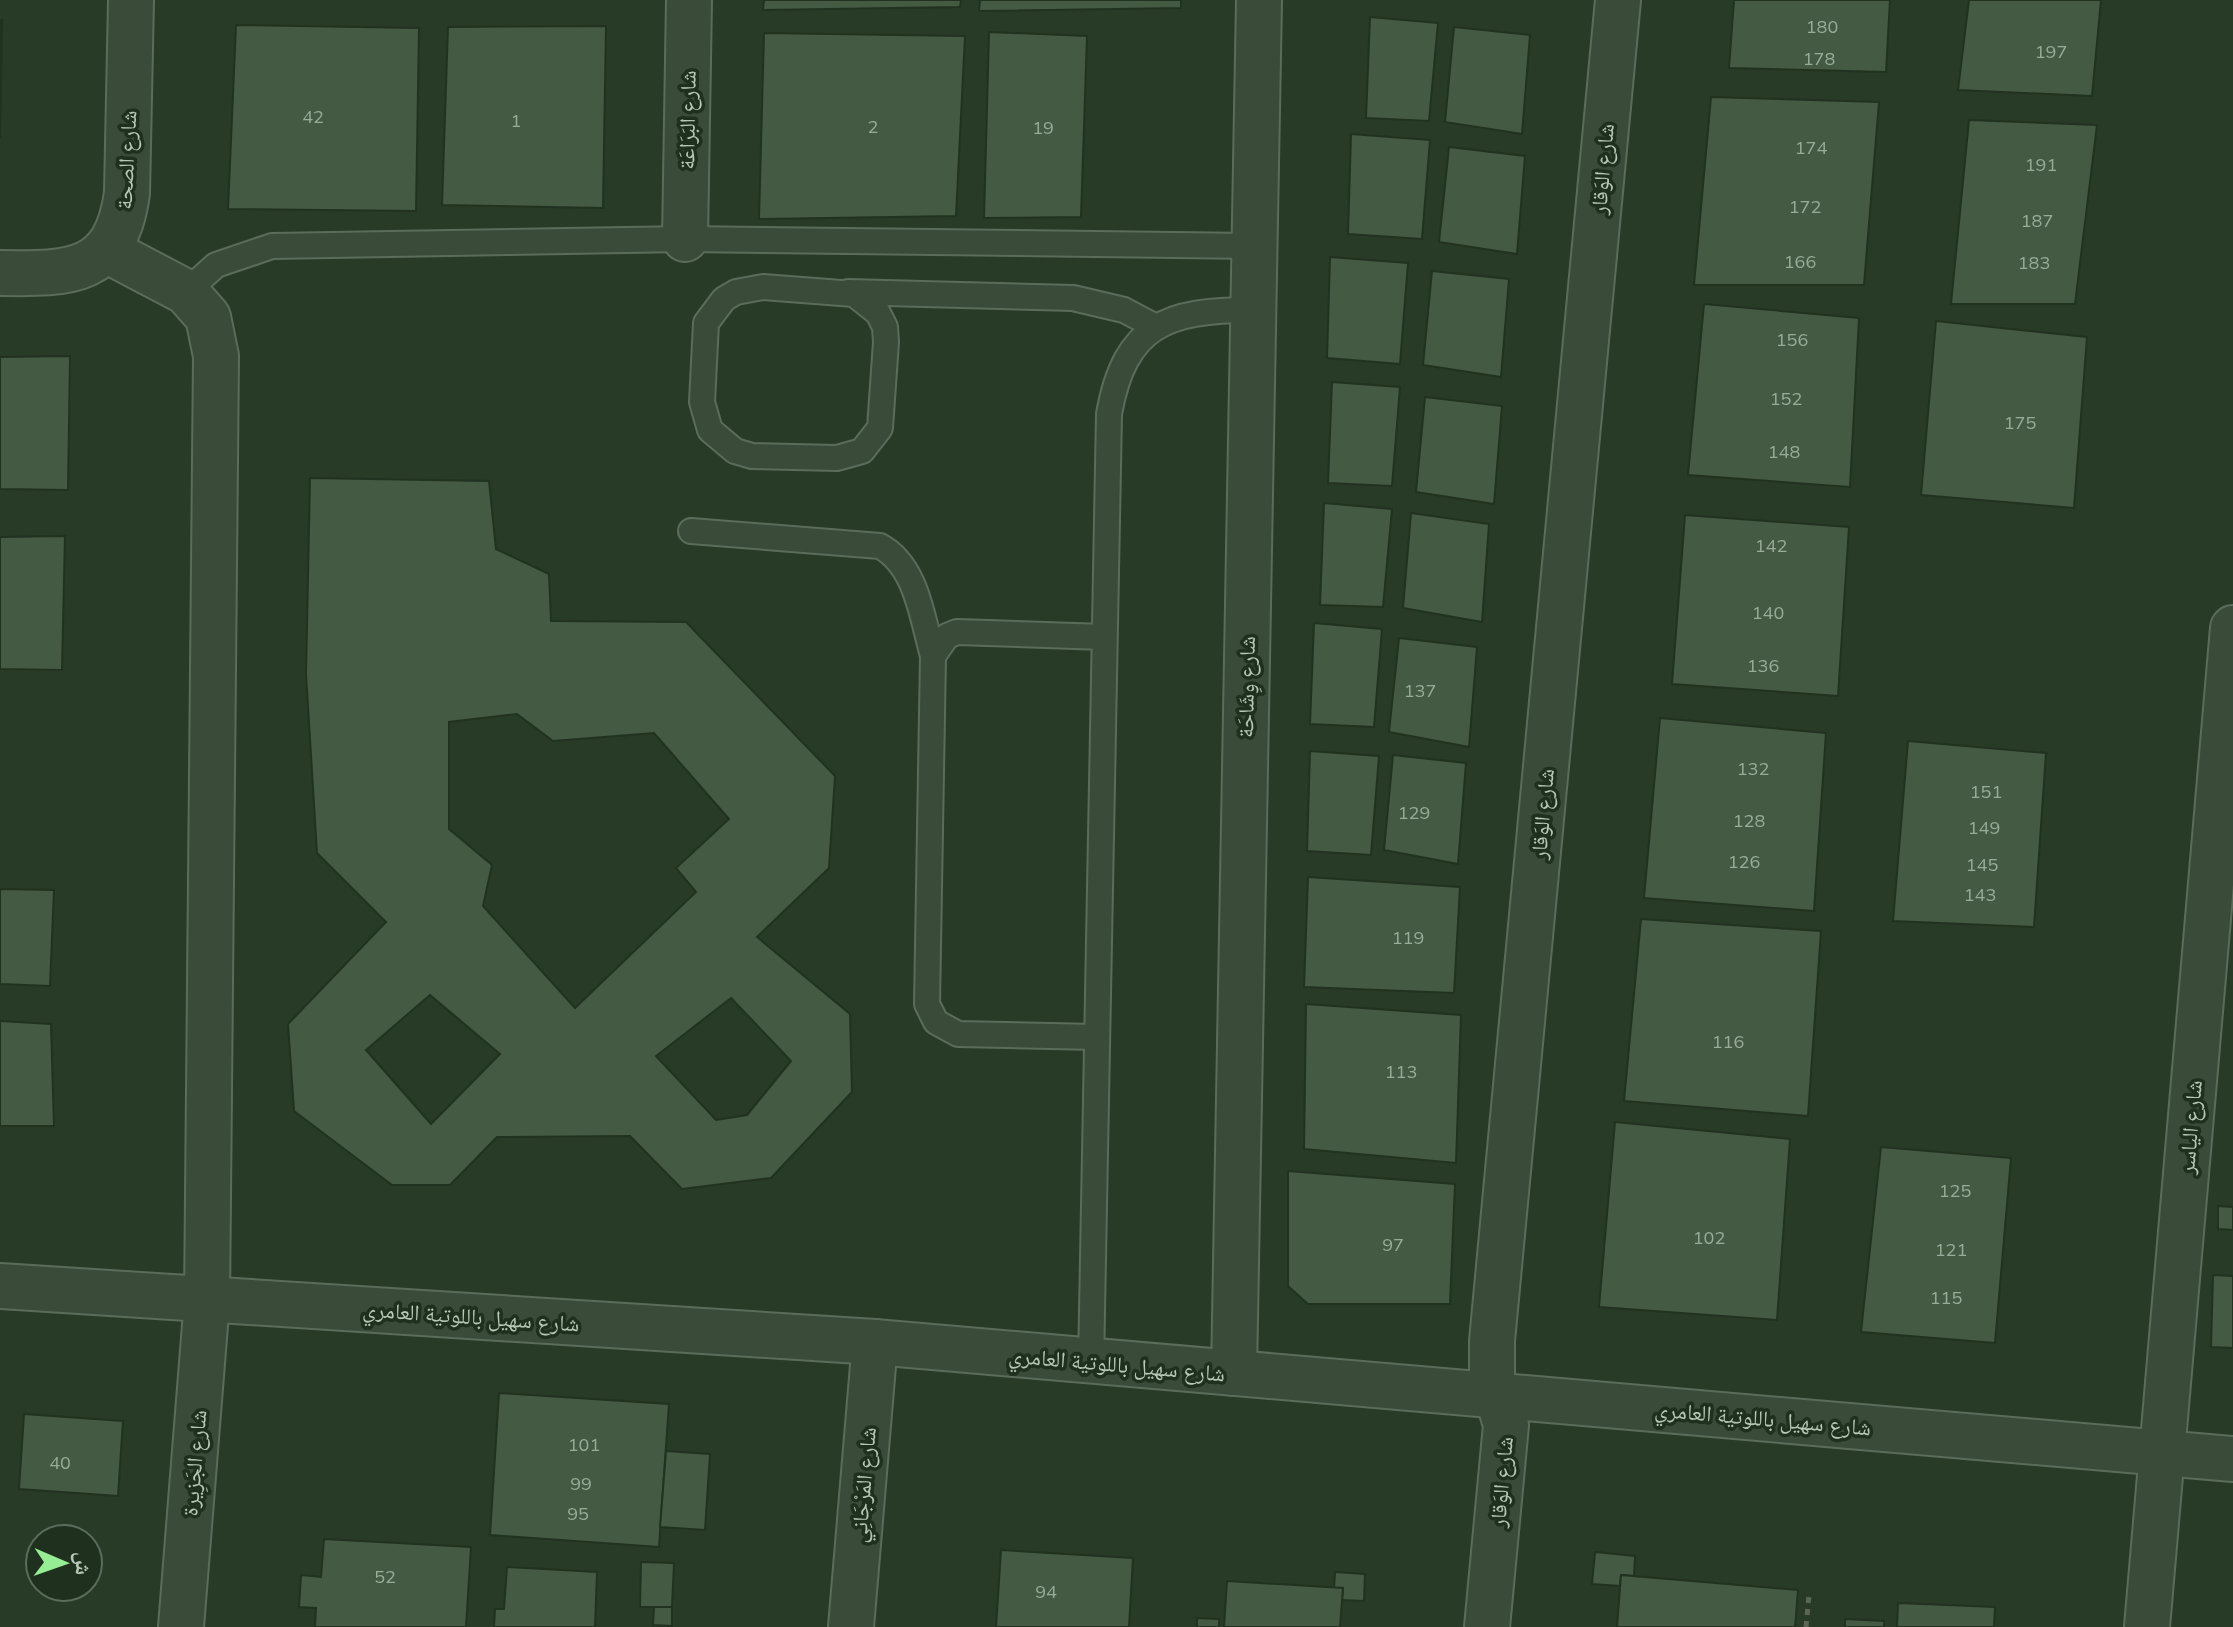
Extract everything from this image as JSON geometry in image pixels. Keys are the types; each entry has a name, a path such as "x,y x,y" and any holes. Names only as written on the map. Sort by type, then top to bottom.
{"street":[{"name":"شارع الصحة","path":"106,250 123,224 127,193 131,0"},
{"name":"شارع البَرَاعَة","path":"685,239 689,0"},
{"name":"شارع وِشَاحَة","path":"1234,1373 1259,0"},
{"name":"شارع الوَقار","path":"1487,1627 1505,1437 1498,1394 1492,1378 1492,1341 1618,0"},
{"path":"0,273 66,271 81,267 106,250 186,292"},
{"name":"شارع الجَزِيرة","path":"181,1627 207,1300 216,356 208,317 186,292"},
{"name":"شارع الياسر","path":"2147,1627 2233,628"},
{"name":"شارع سهيل باللوتية العامري","path":"0,1286 875,1342 1091,1364 1498,1394 2233,1459"},
{"name":"شارع المَرْجَانِي","path":"851,1627 875,1342"}],"lane":[{"path":"186,292 216,265 272,246 685,239 1254,246"},
{"path":"838,292 867,302 885,327 880,428 873,441 862,451 837,458 752,456 720,442 710,430 702,402 703,338 713,310 724,299 749,288 1073,298 1124,310 1156,327"},
{"path":"1091,1364 1109,414 1115,380 1131,350 1156,327 1182,315 1210,310 1252,310"},
{"path":"691,531 880,546 891,553 910,577 933,656 927,1004 936,1022 958,1034 1097,1037"},
{"path":"933,656 947,636 957,632 1104,637"}],"path":[{"path":"1806,1627 1809,1595"}],"building":[{"path":"764,0 961,0 960,7 763,10"},
{"path":"980,0 1181,0 1181,8 979,11"},
{"path":"1734,0 1890,0 1886,72 1729,68"},
{"path":"1969,0 2101,0 2092,96 1958,90"},
{"path":"1370,17 1438,23 1429,121 1366,118"},
{"path":"0,20 2,20 0,138"},
{"path":"236,25 419,28 416,211 228,209"},
{"path":"606,26 603,208 442,205 448,27"},
{"path":"1454,27 1530,35 1522,134 1445,122"},
{"path":"989,32 1087,36 1081,217 984,218"},
{"path":"764,33 965,36 956,216 759,219"},
{"path":"1711,97 1879,102 1864,285 1694,285"},
{"path":"1969,120 2097,125 2075,304 1951,304"},
{"path":"1351,134 1430,140 1422,239 1348,234"},
{"path":"1449,147 1525,156 1517,254 1439,242"},
{"path":"1330,257 1408,263 1400,364 1327,358"},
{"path":"1432,271 1509,279 1501,377 1423,365"},
{"path":"1704,304 1859,318 1850,487 1688,475"},
{"path":"1936,321 2087,337 2074,508 1921,495"},
{"path":"70,356 68,490 0,489 0,357"},
{"path":"1332,382 1400,387 1392,486 1328,483"},
{"path":"1425,397 1502,406 1494,504 1416,492"},
{"path":"310,478 489,481 496,549 549,574 551,621 686,622 835,776 829,868 757,937 850,1014 852,1092 771,1178 682,1189 630,1136 497,1137 450,1185 392,1185 294,1111 288,1024 386,922 317,853 306,674","holes":["517,714 553,741 654,733 729,819 676,868 696,892 575,1008 483,906 492,865 449,829 449,722","430,995 500,1054 431,1124 366,1050","731,998 791,1061 747,1115 716,1120 656,1056"]},
{"path":"1324,503 1392,509 1383,607 1320,605"},
{"path":"1411,513 1489,524 1482,622 1403,608"},
{"path":"1685,515 1849,527 1838,696 1672,684"},
{"path":"65,536 62,670 0,669 0,537"},
{"path":"1314,623 1382,629 1374,727 1310,724"},
{"path":"1399,638 1477,647 1469,747 1389,732"},
{"path":"1660,718 1826,733 1814,911 1644,898"},
{"path":"1908,741 2046,753 2034,927 1893,921"},
{"path":"1310,751 1379,756 1371,855 1307,851"},
{"path":"1393,755 1466,763 1458,864 1384,850"},
{"path":"1308,877 1460,887 1454,993 1304,987"},
{"path":"0,889 54,890 50,986 0,984"},
{"path":"1641,919 1821,931 1808,1116 1624,1101"},
{"path":"1306,1004 1461,1015 1456,1163 1304,1149"},
{"path":"0,1021 51,1024 54,1126 0,1126"},
{"path":"1615,1122 1790,1139 1777,1320 1599,1307"},
{"path":"1881,1147 2011,1158 1995,1343 1861,1332"},
{"path":"1288,1171 1455,1184 1450,1304 1308,1304 1288,1286"},
{"path":"2218,1206 2233,1207 2233,1230 2218,1229"},
{"path":"2213,1275 2233,1276 2233,1348 2211,1347"},
{"path":"499,1393 669,1404 659,1547 490,1535"},
{"path":"24,1414 123,1421 118,1496 19,1489"},
{"path":"666,1451 710,1454 705,1530 660,1527"},
{"path":"324,1539 471,1547 466,1627 315,1627 316,1608 299,1607 301,1575 321,1577"},
{"path":"1001,1550 1133,1558 1129,1627 996,1627"},
{"path":"1595,1552 1635,1556 1634,1576 1621,1575 1620,1586 1592,1584"},
{"path":"641,1562 674,1563 672,1607 640,1607"},
{"path":"507,1567 597,1572 595,1627 494,1627 495,1609 504,1609"},
{"path":"1335,1572 1365,1574 1364,1601 1342,1600 1343,1588 1334,1588"},
{"path":"1621,1575 1798,1590 1795,1627 1617,1627"},
{"path":"1227,1581 1343,1588 1340,1627 1224,1627"},
{"path":"1898,1603 1995,1607 1994,1627 1897,1627"},
{"path":"654,1607 672,1607 672,1626 653,1625"},
{"path":"1197,1618 1219,1619 1219,1627 1197,1627"},
{"path":"1845,1619 1884,1621 1884,1627 1845,1627"}]}
